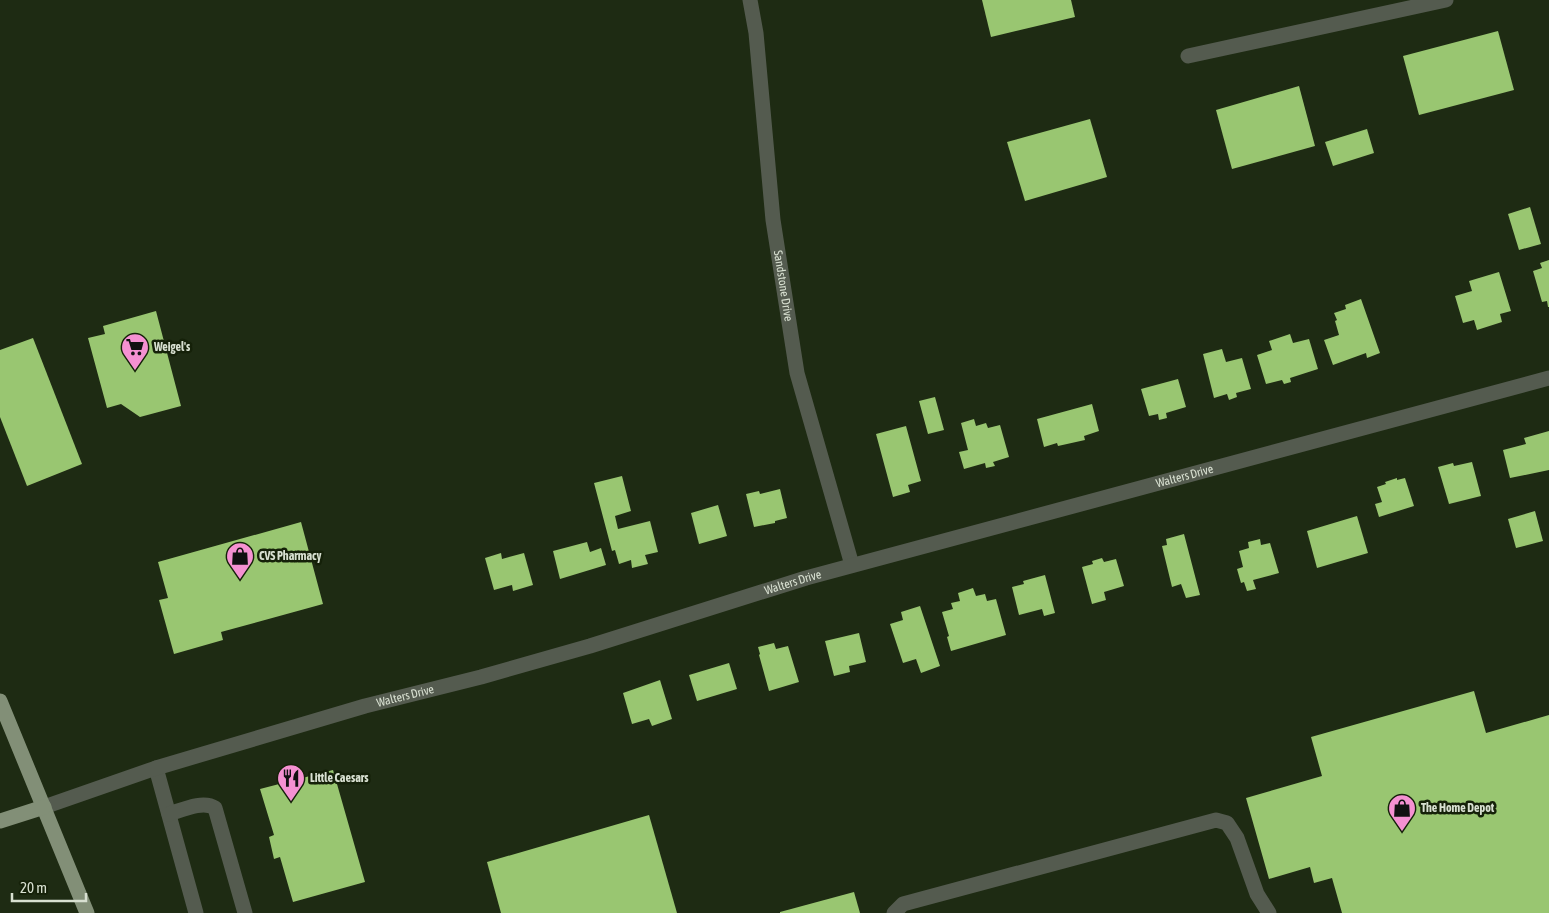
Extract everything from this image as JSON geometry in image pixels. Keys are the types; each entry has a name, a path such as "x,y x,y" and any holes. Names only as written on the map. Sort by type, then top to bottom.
{"main road":[{"path":"0,701 87,913"},
{"path":"0,822 44,807"}],"street":[{"name":"Sandstone Drive","path":"750,0 756,33 772,220 797,373 852,565"},
{"path":"1188,56 1446,0"},
{"name":"Walters Drive","path":"44,807 156,768 365,706 481,677 590,646 806,578 1549,378"},
{"path":"156,768 196,913"},
{"path":"169,814 204,805 210,805 215,808 245,913"},
{"path":"894,913 902,904 1216,820 1227,824 1237,838 1257,894 1269,913"}],"building":[{"path":"982,0 1071,0 1075,17 991,37"},
{"path":"1498,31 1514,90 1419,115 1403,56"},
{"path":"1299,86 1315,146 1232,169 1216,110"},
{"path":"1090,119 1107,177 1025,201 1007,142"},
{"path":"1367,129 1374,153 1333,166 1325,142"},
{"path":"1530,207 1541,244 1519,250 1508,214"},
{"path":"1549,260 1548,307 1547,301 1542,302 1533,271 1542,268 1540,263"},
{"path":"1499,272 1511,311 1500,314 1502,322 1477,330 1474,320 1463,323 1455,296 1472,291 1469,281"},
{"path":"1361,299 1380,353 1367,358 1366,353 1333,365 1324,340 1339,335 1334,313 1346,309 1345,305"},
{"name":"Weigel's","path":"156,311 181,406 140,417 121,404 107,408 88,338 105,334 103,326"},
{"path":"1290,334 1293,343 1309,339 1318,369 1290,378 1291,382 1284,384 1282,380 1266,384 1257,355 1272,350 1269,341"},
{"path":"33,338 82,464 27,486 0,417 0,350"},
{"path":"1222,349 1226,362 1242,358 1251,389 1236,393 1237,397 1229,400 1227,394 1214,398 1203,354"},
{"path":"1178,379 1186,407 1166,413 1167,418 1159,420 1158,414 1149,416 1141,389"},
{"path":"935,397 944,430 928,434 919,401"},
{"path":"1092,404 1099,431 1084,436 1085,440 1058,446 1057,443 1044,447 1037,419"},
{"path":"974,419 976,426 986,423 988,428 1000,425 1009,457 993,462 995,466 986,468 985,463 964,469 959,452 968,450 961,423"},
{"path":"906,426 921,481 908,485 910,492 893,497 876,434"},
{"path":"1549,431 1549,470 1510,478 1503,450 1526,444 1524,438"},
{"path":"1472,462 1481,496 1449,504 1438,467 1453,463 1454,466"},
{"path":"622,476 631,511 615,516 618,529 650,521 658,552 645,555 648,564 632,568 631,560 619,564 615,550 612,551 594,483"},
{"path":"1397,478 1397,480 1405,478 1414,506 1379,517 1375,504 1382,502 1377,487"},
{"path":"780,489 787,518 775,521 775,523 754,527 746,494 759,491 760,494"},
{"path":"718,505 727,536 699,544 691,513"},
{"path":"1535,511 1543,541 1516,548 1508,519"},
{"path":"1357,516 1368,553 1317,568 1307,531"},
{"name":"CVS Pharmacy","path":"301,522 323,604 221,632 223,640 174,654 159,600 168,598 158,562"},
{"path":"1184,534 1200,595 1186,598 1181,584 1172,587 1162,546 1167,545 1166,539"},
{"path":"1260,539 1261,545 1270,543 1279,573 1253,580 1256,589 1247,591 1244,582 1241,583 1237,569 1243,567 1239,551 1249,548 1248,542"},
{"path":"587,542 590,552 601,548 606,565 560,579 553,551"},
{"path":"501,553 502,559 524,553 533,585 513,591 512,585 494,590 485,558"},
{"path":"1102,558 1104,562 1116,559 1124,586 1104,592 1106,600 1092,604 1082,567 1093,564 1092,561"},
{"path":"1045,575 1055,613 1044,616 1042,609 1019,615 1012,587 1024,584 1023,581"},
{"path":"973,588 976,596 985,594 987,601 996,599 1006,635 951,651 942,612 953,609 951,603 960,601 958,593"},
{"path":"920,606 940,666 921,673 916,659 903,663 890,624 903,620 901,612"},
{"path":"859,633 866,662 849,666 850,672 834,676 825,641"},
{"path":"774,643 776,649 788,646 799,682 769,691 758,647"},
{"path":"729,663 737,689 697,701 689,675"},
{"path":"660,680 672,719 652,726 649,719 632,724 623,693"},
{"name":"The Home Depot","path":"1474,691 1486,733 1549,715 1549,913 1342,913 1332,878 1314,883 1310,867 1269,879 1246,798 1322,776 1311,737"},
{"path":"333,770 365,882 293,902 280,857 274,859 269,837 274,835 260,789"},
{"path":"649,815 677,913 501,913 487,862"},
{"path":"854,892 860,913 780,913 780,912"}],"place":[{"name":"Weigel's","path":"135,371"},
{"name":"CVS Pharmacy","path":"240,580"},
{"name":"Little Caesars","path":"291,802"},
{"name":"The Home Depot","path":"1402,832"}]}
